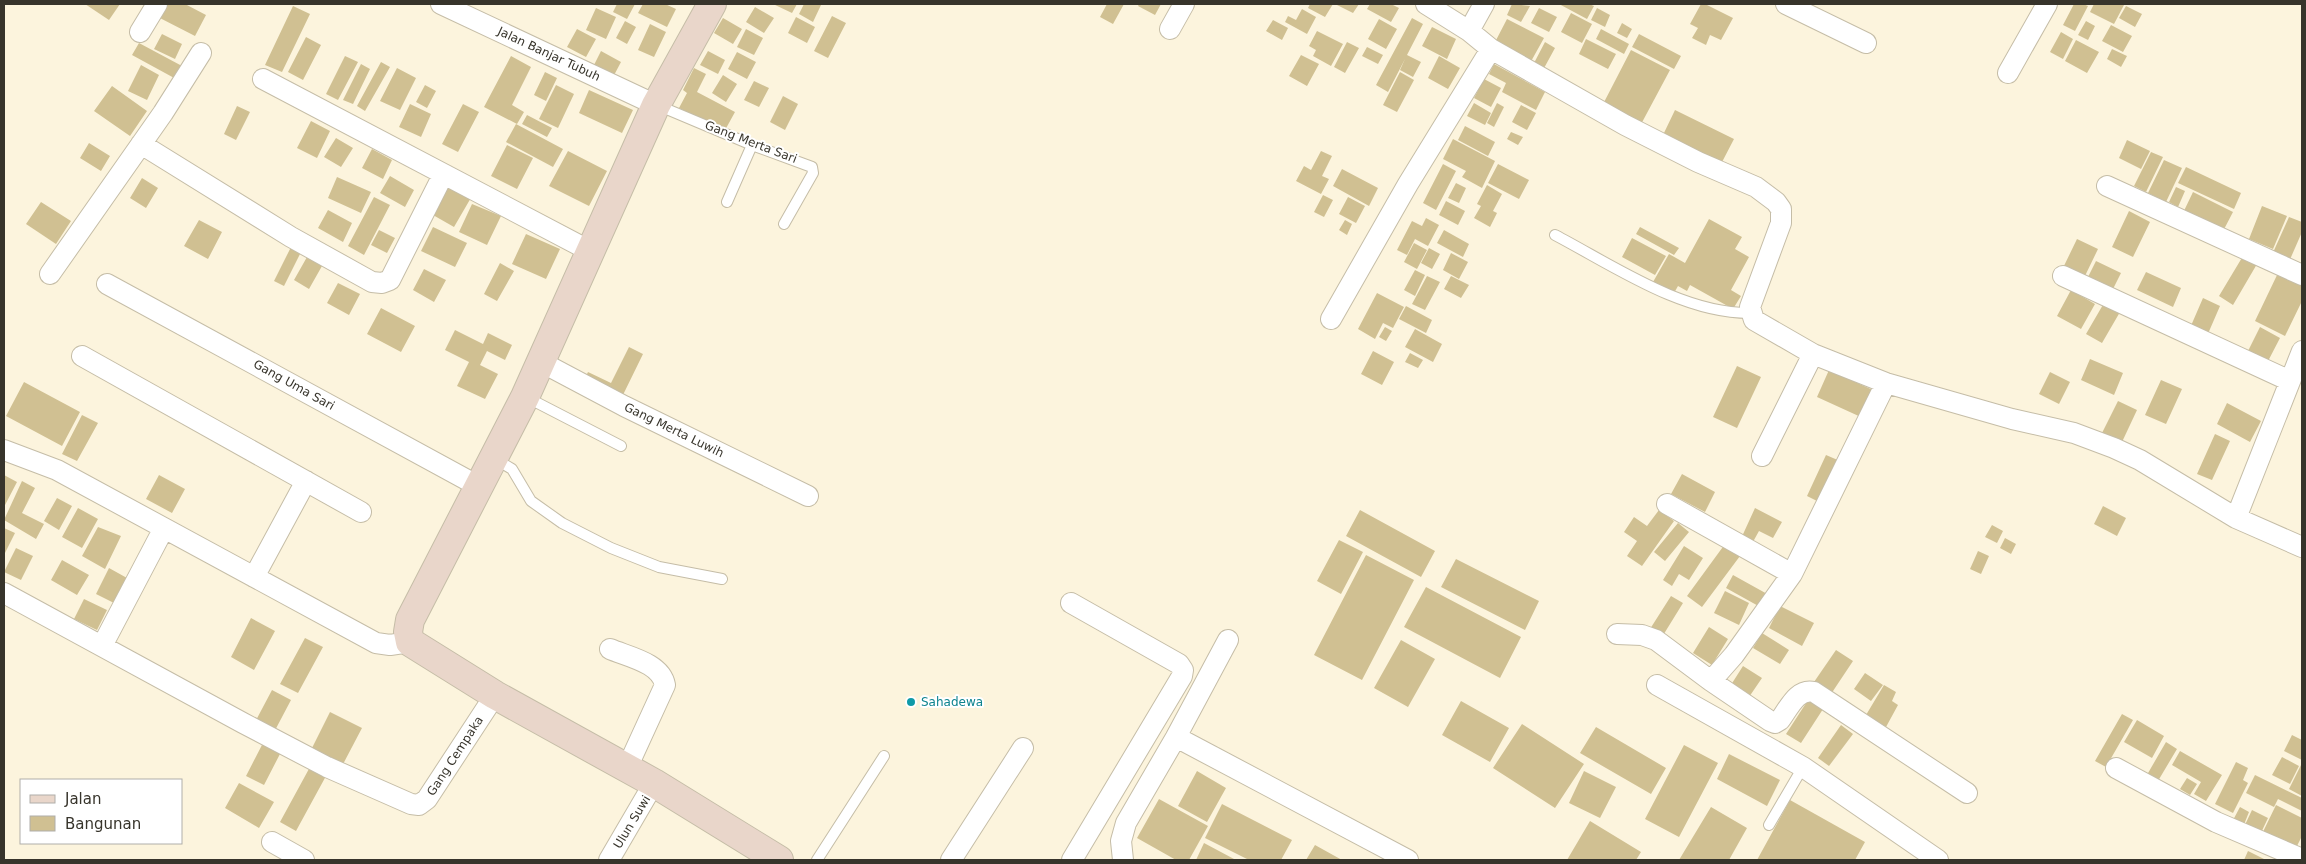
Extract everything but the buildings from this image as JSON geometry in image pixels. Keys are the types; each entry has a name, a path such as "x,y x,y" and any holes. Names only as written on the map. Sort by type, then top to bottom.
{"street":[{"path":"140,32 157,4"},
{"name":"Jalan Banjar Tubuh","path":"441,4 472,10 656,105"},
{"path":"410,642 408,632 410,620 525,397 592,252 656,105 712,4"},
{"path":"1170,29 1184,4"},
{"path":"1426,4 1469,31 1491,49 1624,125 1698,162 1756,187 1776,202 1781,209 1781,223 1750,307 1754,320 1813,354 1886,383 2020,421 2074,433 2114,448 2140,460 2236,518 2302,547"},
{"path":"1469,31 1484,4"},
{"path":"1786,4 1866,43"},
{"path":"2008,72 2047,4"},
{"path":"1330,319 1408,184 1491,49"},
{"path":"50,274 141,144 201,53"},
{"path":"263,78 443,175 592,252"},
{"path":"141,144 291,237 372,282 382,283 390,280 443,175"},
{"path":"2107,186 2302,275"},
{"path":"2063,276 2290,381"},
{"name":"Gang Uma Sari","path":"108,284 480,487"},
{"path":"2236,518 2302,351"},
{"path":"1762,456 1813,354"},
{"path":"82,356 361,512"},
{"name":"Gang Merta Luwih","path":"541,362 624,406 808,496"},
{"path":"1711,681 1734,654 1792,574 1886,383"},
{"path":"4,450 57,470 376,643 390,645 410,642 495,696 654,783 779,860"},
{"path":"254,577 306,481"},
{"path":"1667,504 1792,574"},
{"path":"4,593 102,646 164,528"},
{"path":"1071,603 1179,664 1182,670 1182,676 1160,716 1072,860"},
{"path":"1617,634 1642,635 1656,640 1711,681 1775,723 1800,692 1808,690 1814,692 1967,793"},
{"path":"1123,860 1120,850 1126,823 1176,737 1228,640"},
{"name":"Gang Cempaka","path":"102,646 327,767 411,804 423,804 495,696"},
{"path":"610,649 654,668 663,676 665,685 628,768"},
{"path":"1657,685 1803,767 1938,860"},
{"path":"1176,737 1408,860"},
{"path":"951,860 1023,748"},
{"path":"2116,768 2216,822 2302,859"},
{"name":"Ulun Suwi","path":"609,860 654,783"},
{"path":"272,842 304,860"}],"lane":[{"name":"Gang Merta Sari","path":"656,105 752,145 812,167 813,172 784,224"},
{"path":"727,202 752,145"},
{"path":"1555,235 1676,299 1729,312 1751,313"},
{"path":"525,397 621,446"},
{"path":"494,459 512,469 531,501 562,523 611,548 659,567 722,579"},
{"path":"817,860 884,756"},
{"path":"1769,826 1803,767"}],"place":[{"name":"Sahadewa","path":"911,702"}]}
